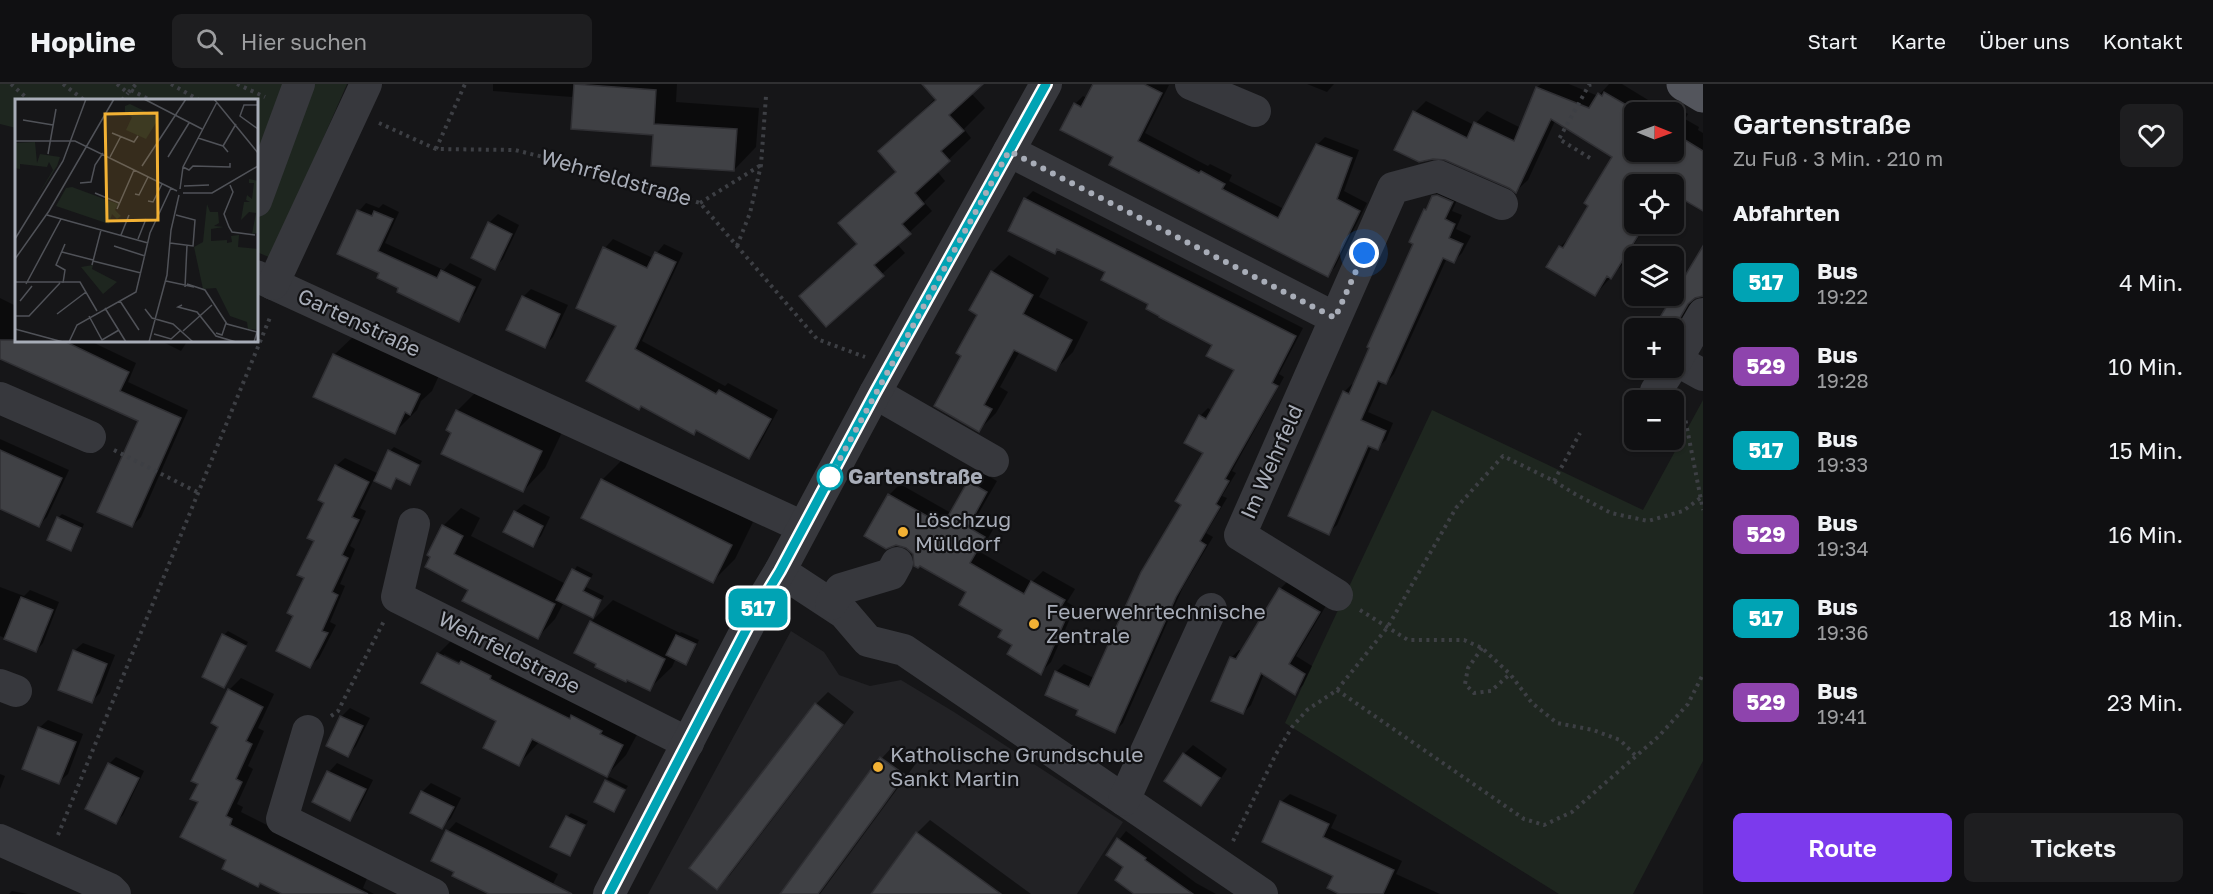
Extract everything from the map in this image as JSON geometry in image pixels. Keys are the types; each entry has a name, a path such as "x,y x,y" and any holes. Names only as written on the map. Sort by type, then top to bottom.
{"main road":[{"path":"1683,84 1703,96"}],"street":[{"path":"258,196 299,84"},
{"name":"Gartenstraße","path":"366,84 271,283 803,527"},
{"path":"609,894 757,609 780,571 875,393 1046,84"},
{"path":"1191,84 1256,111"},
{"path":"1009,151 1335,318"},
{"name":"Im Wehrfeld","path":"1337,595 1240,535 1393,188 1438,176 1502,204"},
{"path":"1670,379 1703,314"},
{"path":"1670,379 1703,375"},
{"path":"875,393 993,461"},
{"path":"0,398 90,437"},
{"path":"397,597 414,524"},
{"path":"831,604 841,589 891,574 897,563"},
{"path":"780,571 844,613 868,641 904,650 1262,894"},
{"name":"Wehrfeldstraße","path":"397,597 688,743"},
{"path":"1124,800 1211,609"},
{"path":"308,731 282,819 433,894"},
{"path":"0,840 110,889 115,894"}],"path":[{"path":"11,84 28,99"},
{"path":"63,84 83,99"},
{"path":"117,84 148,99"},
{"path":"123,99 136,84"},
{"path":"171,84 197,99"},
{"path":"436,149 465,84"},
{"path":"1590,158 1559,139 1589,85 1595,84"},
{"path":"737,246 750,213 760,165 766,96"},
{"name":"Wehrfeldstraße","path":"354,112 436,149 515,150 599,171 700,203 817,339 891,365"},
{"path":"700,203 760,165"},
{"path":"258,321 271,283"},
{"path":"47,861 199,494 251,342"},
{"path":"1670,379 1686,418 1703,510"},
{"path":"1554,480 1580,433"},
{"path":"90,437 199,494"},
{"path":"1222,866 1275,754 1292,727 1307,710 1336,690 1387,628 1456,508 1503,456 1554,480 1611,513 1648,521 1683,511 1702,497"},
{"path":"1337,595 1408,640 1464,640 1482,648 1510,674 1532,703 1557,723 1593,730 1620,740 1635,756"},
{"path":"308,731 338,711 397,597"},
{"path":"1482,648 1467,668 1465,684 1474,693 1491,691 1510,674"},
{"path":"1336,690 1524,819 1544,825 1572,812 1659,736 1688,704 1703,674"}],"shaded area":[{"path":"0,84 347,84 271,258 258,252 258,99 15,99 15,128 0,124"},
{"path":"1703,400 1703,761 1633,894 1559,894 1285,723 1432,410 1643,510 1676,450 1684,450 1684,435"},
{"name":"Katholische Grundschule Sankt Martin","path":"791,631 824,652 839,675 870,686 901,680 1123,822 1077,894 648,894"}],"building":[{"path":"574,84 656,90 654,124 737,129 734,171 651,166 653,135 571,129"},
{"path":"922,84 983,84 949,115 964,131 941,151 950,161 915,193 924,204 902,224 911,234 874,265 884,276 826,327 799,296 857,244 838,223 896,172 878,151 936,100"},
{"path":"1093,84 1144,84 1162,93 1138,141 1225,184 1222,189 1278,218 1316,144 1352,158 1337,199 1360,211 1328,277 1109,165 1113,157 1060,130 1074,103 1081,107"},
{"path":"1536,87 1589,108 1598,93 1602,96 1604,92 1624,104 1624,162 1684,162 1684,139 1703,151 1703,211 1684,200 1684,174 1624,174 1624,234 1639,234 1632,246 1624,246 1624,258 1611,279 1607,276 1595,296 1546,267 1559,246 1563,248 1588,206 1584,203 1612,157 1551,119 1516,193 1445,160 1433,159 1419,162 1394,150 1413,111 1467,138 1474,122 1514,141"},
{"path":"1437,195 1453,202 1445,219 1455,224 1449,238 1463,244 1454,263 1443,258 1386,384 1378,381 1361,420 1386,431 1378,450 1368,446 1329,535 1288,516 1343,391 1349,394 1369,348 1367,347 1413,244 1409,242 1424,209 1426,210 1432,196"},
{"path":"1024,198 1296,336 1272,383 1278,386 1225,479 1229,481 1216,504 1220,507 1200,541 1206,545 1176,597 1115,733 1076,715 1078,710 1045,695 1055,671 1089,687 1141,572 1181,505 1175,501 1203,453 1184,443 1199,415 1206,419 1234,370 1206,356 1212,345 1146,309 1148,304 1101,280 1105,272 1057,249 1055,254 1008,231"},
{"path":"357,210 372,216 374,211 393,219 378,251 437,278 441,270 475,287 459,322 397,292 398,288 377,278 379,273 337,254"},
{"path":"488,222 512,234 495,270 471,258"},
{"path":"1703,246 1703,296 1695,298 1688,304 1680,318 1660,318 1667,306 1684,306 1684,278"},
{"path":"603,247 647,268 655,252 676,262 635,349 716,394 719,390 771,419 749,459 696,430 694,435 641,406 639,410 586,381 616,326 576,308"},
{"path":"991,271 1033,295 1023,314 1072,340 1056,371 1014,350 984,405 992,409 979,432 934,406 961,356 956,353 977,315 969,310"},
{"path":"522,296 560,314 545,348 506,330"},
{"path":"0,340 66,342 129,372 120,391 181,418 132,527 97,512 138,421 0,359"},
{"path":"333,354 420,394 410,415 405,412 395,434 313,397"},
{"path":"456,410 542,451 523,492 441,454 451,433 446,430"},
{"path":"0,450 62,478 39,527 0,509"},
{"path":"388,450 419,465 410,485 396,478 391,489 374,481"},
{"path":"335,465 369,482 352,517 359,520 342,555 348,558 332,592 338,595 322,631 328,633 310,668 276,651 293,616 287,613 304,578 297,575 314,541 307,538 324,503 318,500"},
{"path":"601,479 732,545 713,583 581,518"},
{"path":"968,481 987,492 968,527 985,537 970,563 1024,594 1031,581 1065,600 1057,613 1066,618 1041,675 1007,654 1012,645 998,637 1002,630 959,605 966,592 920,566 918,568 914,566 913,554 906,548 896,545 886,549 864,536 888,494 943,525"},
{"path":"514,511 543,526 533,547 503,532"},
{"path":"57,517 81,528 71,551 47,540"},
{"path":"442,525 463,536 454,554 555,604 538,639 462,601 468,590 425,567 430,557 427,555"},
{"path":"572,569 590,578 583,591 601,600 593,618 556,600"},
{"path":"1279,588 1320,612 1289,664 1305,674 1295,695 1261,673 1243,714 1211,701 1230,657 1236,659"},
{"path":"21,597 53,610 36,652 4,639"},
{"path":"590,621 665,659 650,691 595,667 596,664 574,653"},
{"path":"222,634 246,646 224,688 202,677"},
{"path":"676,635 696,644 686,665 666,655"},
{"path":"73,650 107,664 92,703 58,690"},
{"path":"437,653 459,664 461,661 491,676 490,679 570,719 571,715 602,731 600,734 623,745 607,777 532,739 519,766 483,748 496,721 421,683"},
{"path":"228,689 263,707 246,741 252,744 236,779 242,782 226,816 232,819 230,825 368,894 282,894 260,883 258,887 222,869 226,860 180,837 198,802 190,799 198,784 191,781 218,727 211,723"},
{"path":"815,703 843,725 717,890 689,868"},
{"path":"340,716 363,726 348,757 326,746"},
{"path":"38,727 76,742 59,784 22,769"},
{"path":"1183,753 1220,778 1201,806 1164,781"},
{"path":"880,757 905,775 882,807 818,894 780,894"},
{"path":"108,763 139,778 116,824 85,809"},
{"path":"327,771 366,789 350,821 312,802"},
{"path":"605,780 625,790 614,812 594,802"},
{"path":"421,791 454,807 442,829 410,813"},
{"path":"1280,801 1329,824 1323,837 1394,870 1383,894 1339,894 1327,888 1333,876 1262,842"},
{"path":"566,816 585,825 570,856 550,847"},
{"path":"446,830 572,894 489,894 452,876 454,872 431,861"},
{"path":"916,832 1001,894 871,894"},
{"path":"1117,838 1193,894 1134,894 1115,880 1123,867 1106,855"}],"bus line":[{"name":"517","path":"609,894 757,609 780,571 875,393 1046,84"}],"place":[{"name":"Gartenstraße","path":"830,477"},
{"name":"Löschzug Mülldorf","path":"903,532"},
{"name":"Feuerwehrtechnische Zentrale","path":"1034,624"},
{"name":"Katholische Grundschule Sankt Martin","path":"878,767"}],"route":[{"path":"830,477 1009,151 1335,318 1364,253"}]}
